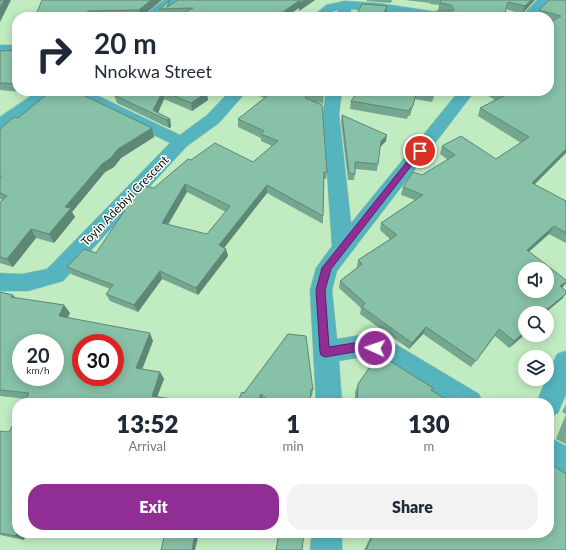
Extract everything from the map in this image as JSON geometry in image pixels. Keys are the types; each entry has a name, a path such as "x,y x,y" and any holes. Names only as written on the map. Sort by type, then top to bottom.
{"street":[{"path":"156,12 172,0"},
{"path":"533,12 544,0"},
{"path":"325,12 330,8 344,11 378,7 411,12"},
{"path":"0,50 12,49"},
{"path":"0,125 41,96"},
{"path":"86,96 181,142"},
{"name":"Toyin Adebiyi Crescent","path":"0,282 18,284 39,281 55,275 181,142 214,119 235,96"},
{"path":"333,96 331,114 343,246"},
{"path":"329,398 321,290 327,268 463,96"},
{"path":"325,352 366,345 383,350 462,398"},
{"path":"551,398 566,362"},
{"path":"554,454 566,462"},
{"path":"326,550 327,538"}],"building":[{"path":"0,0 4,0 0,8"},
{"path":"42,0 151,0 139,10 37,12"},
{"path":"170,0 167,7 178,0 300,0 283,12 185,12 193,8 159,9"},
{"path":"441,0 531,0 525,6 508,2 505,12 436,12 453,11 454,9 451,5 440,3"},
{"path":"549,0 566,0 566,149 532,183 566,201 566,233 554,226 527,250 543,262 518,262 518,298 554,298 554,271 566,280 566,282 560,286 566,291 566,294 551,306 518,306 518,338 514,341 499,329 476,361 426,327 412,343 362,307 365,303 340,281 362,264 358,260 397,235 381,223 423,195 403,187 413,172 422,175 455,155 442,146 461,136 496,159 529,137 480,108 504,96 554,96 554,20 561,16 554,14 554,12 539,10"},
{"path":"362,4 387,6 384,12 358,12"},
{"path":"12,50 12,84 0,83 0,51"},
{"path":"45,96 85,96 152,128 118,149 111,158 102,164 65,207 71,208 49,234 31,229 7,259 0,257 0,202 7,196 0,193 0,129 14,117 18,118"},
{"path":"116,96 160,96 153,110 170,119 167,120"},
{"path":"175,96 201,96 191,103"},
{"path":"267,96 306,96 305,98 322,105 327,172 324,172 323,216 267,185 219,245 226,249 196,288 160,271 134,305 106,294 113,285 67,267 84,249 96,253 125,210 123,210 143,186 154,188 188,159 191,160 215,143 253,162 278,141 261,134 264,131 238,119","holes":["185,184 230,206 207,234 162,223"]},
{"path":"354,96 416,96 412,108 410,108 409,111 351,101"},
{"path":"342,115 387,135 381,141 378,164 355,162 355,174 349,173"},
{"path":"0,292 13,295 11,297 64,305 59,316 150,333 136,368 160,372 152,396 165,398 26,398 29,393 0,390"},
{"path":"288,334 306,336 313,390 311,389 310,398 265,398 261,394 259,398 239,398 242,392 244,393"},
{"path":"379,354 433,388 431,390 444,398 357,398 358,384"},
{"path":"12,426 12,535 0,533 0,431 9,432"},
{"path":"554,466 566,474 566,550 366,550 372,538 554,538"},
{"path":"164,538 194,538 192,550 161,550"},
{"path":"278,538 303,538 302,550 276,550"}],"route":[{"path":"375,348 366,345 325,352 321,290 327,268 420,151"}]}
